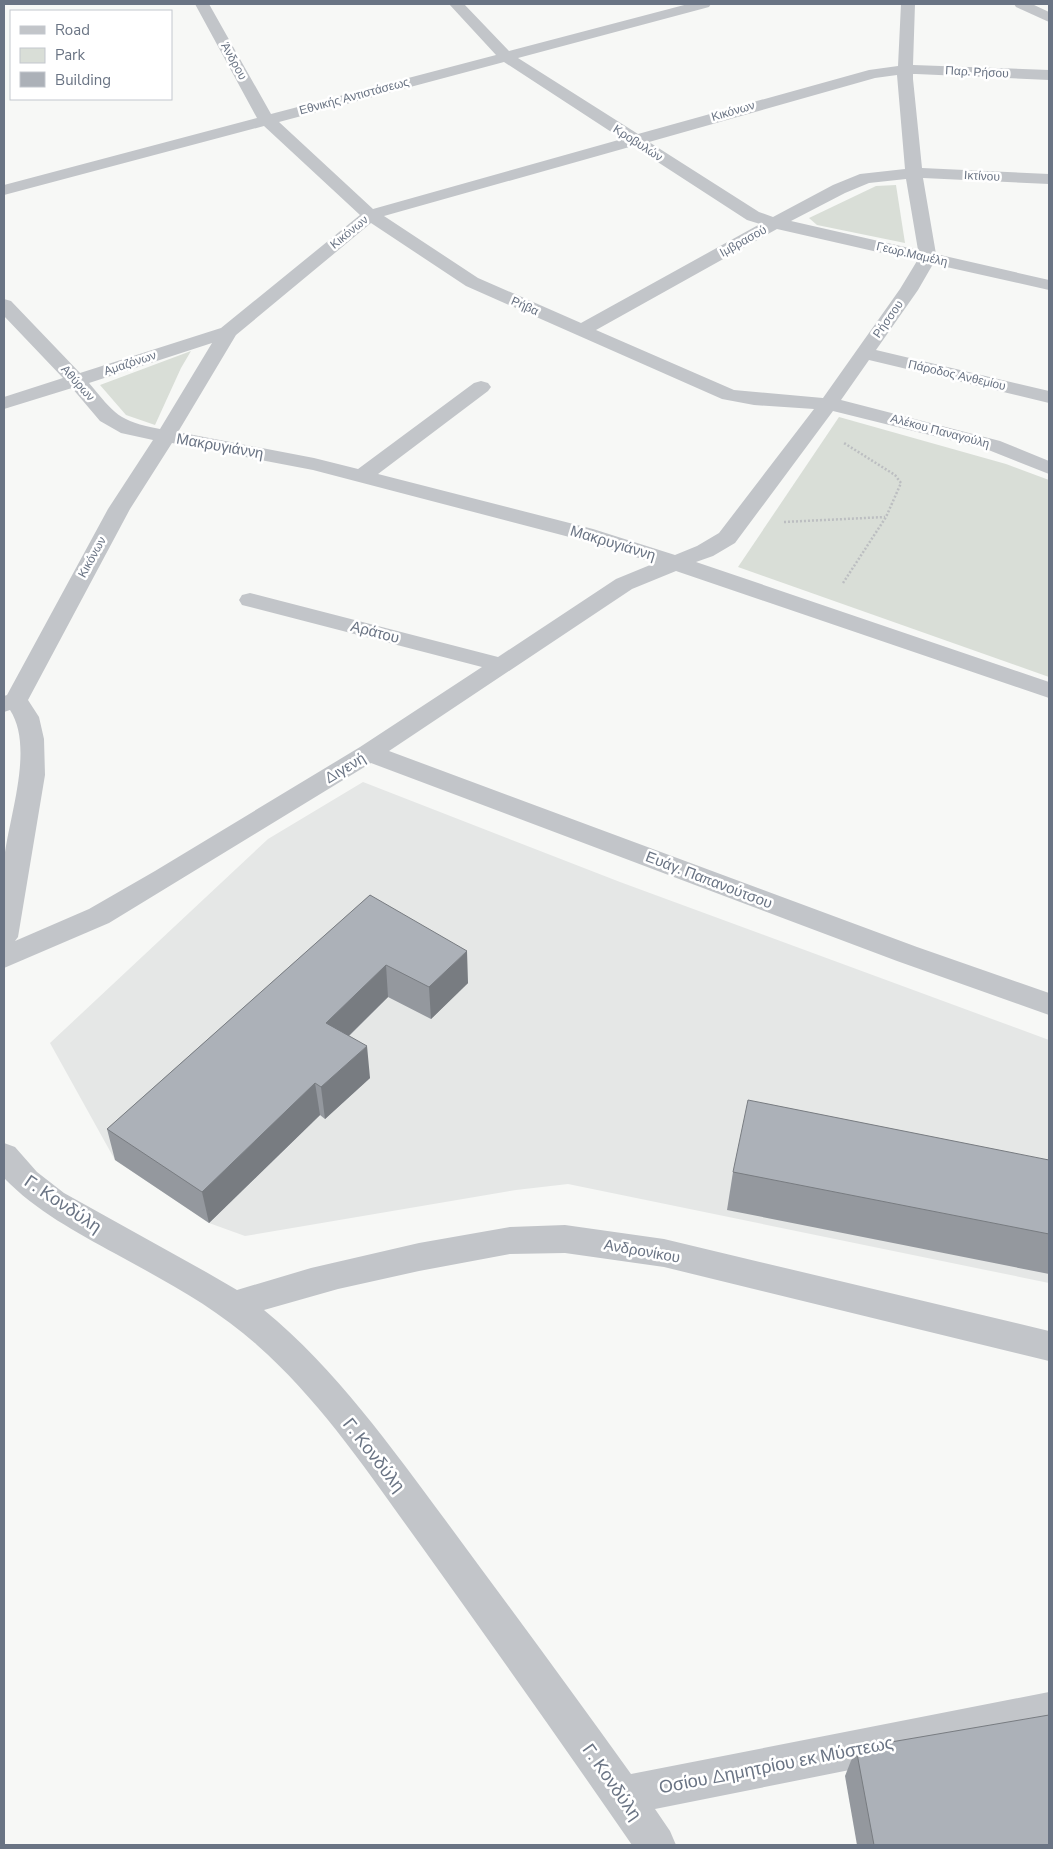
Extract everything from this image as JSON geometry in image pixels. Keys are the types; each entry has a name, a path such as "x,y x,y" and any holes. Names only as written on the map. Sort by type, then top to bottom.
{"street":[{"name":"Άνδρου","path":"202,4 266,119"},
{"name":"Κροβυλών","path":"456,4 505,56 742,210 758,218 775,223"},
{"name":"Εθνικής Αντιστάσεως","path":"4,190 704,4"},
{"path":"908,4 905,69 914,173 928,258"},
{"path":"1021,4 1049,18"},
{"name":"Παρ. Ρήσου","path":"905,69 1049,75"},
{"name":"Κικόνων","path":"4,937 32,775 32,739 27,717 10,702 114,517 166,436 228,332 370,215 848,79 905,69"},
{"name":"Ρήβα","path":"266,119 370,215 467,279 580,331 729,395 828,404"},
{"name":"Ικτίνου","path":"914,173 1049,179"},
{"name":"Ιμβρασού","path":"580,331 839,189 866,178 914,173"},
{"name":"Γεωρ.Μαμέλη","path":"775,223 1049,285"},
{"name":"Ρήσσου","path":"676,563 727,538 814,424 909,290 928,258"},
{"name":"Αθύρων","path":"4,305 115,423 128,429 166,436"},
{"name":"Αμαζόνων","path":"4,403 228,332"},
{"name":"Πάροδος Ανθεμίου","path":"864,353 1049,397"},
{"path":"363,476 481,387"},
{"name":"Αλέκου Παναγούλη","path":"828,404 993,445 1049,468"},
{"name":"Μακρυγιάννη","path":"166,436 277,456 363,476 585,534 676,563 1049,690"},
{"name":"Διγενή","path":"4,958 99,916 369,753 624,584 676,563"},
{"name":"Αράτου","path":"250,600 501,665"},
{"name":"Ευάγ. Παπανούτσου","path":"369,753 888,947 1049,1004"},
{"name":"Γ. Κονδύλη","path":"4,1156 31,1185 69,1212 192,1279 249,1316 295,1359 371,1449 507,1632 656,1845"},
{"name":"Ανδρονίκου","path":"233,1306 324,1277 402,1260 487,1245 532,1239 559,1239 664,1253 1049,1346"},
{"name":"Οσίου Δημητρίου εκ Μύστεως","path":"621,1796 1049,1711"}],"path":[{"path":"814,424 895,475 901,482 886,517 824,613"},
{"path":"738,524 886,517"}],"shaded area":[{"path":"363,782 620,882 1049,1040 1049,1283 568,1184 516,1190 245,1236 209,1223 115,1160 50,1043 268,839"}],"green space":[{"path":"896,185 905,243 817,225 809,218 876,186"},
{"path":"191,351 181,368 155,425 126,415 100,385"},
{"path":"839,417 1006,464 1049,480 1049,677 738,567"}],"building":[{"path":"370,895 467,951 429,987 386,965 326,1023 367,1046 321,1087 315,1083 202,1192 107,1129"},
{"path":"748,1100 1049,1160 1049,1234 733,1172"},
{"path":"1049,1715 1049,1845 874,1845 856,1748"}]}
